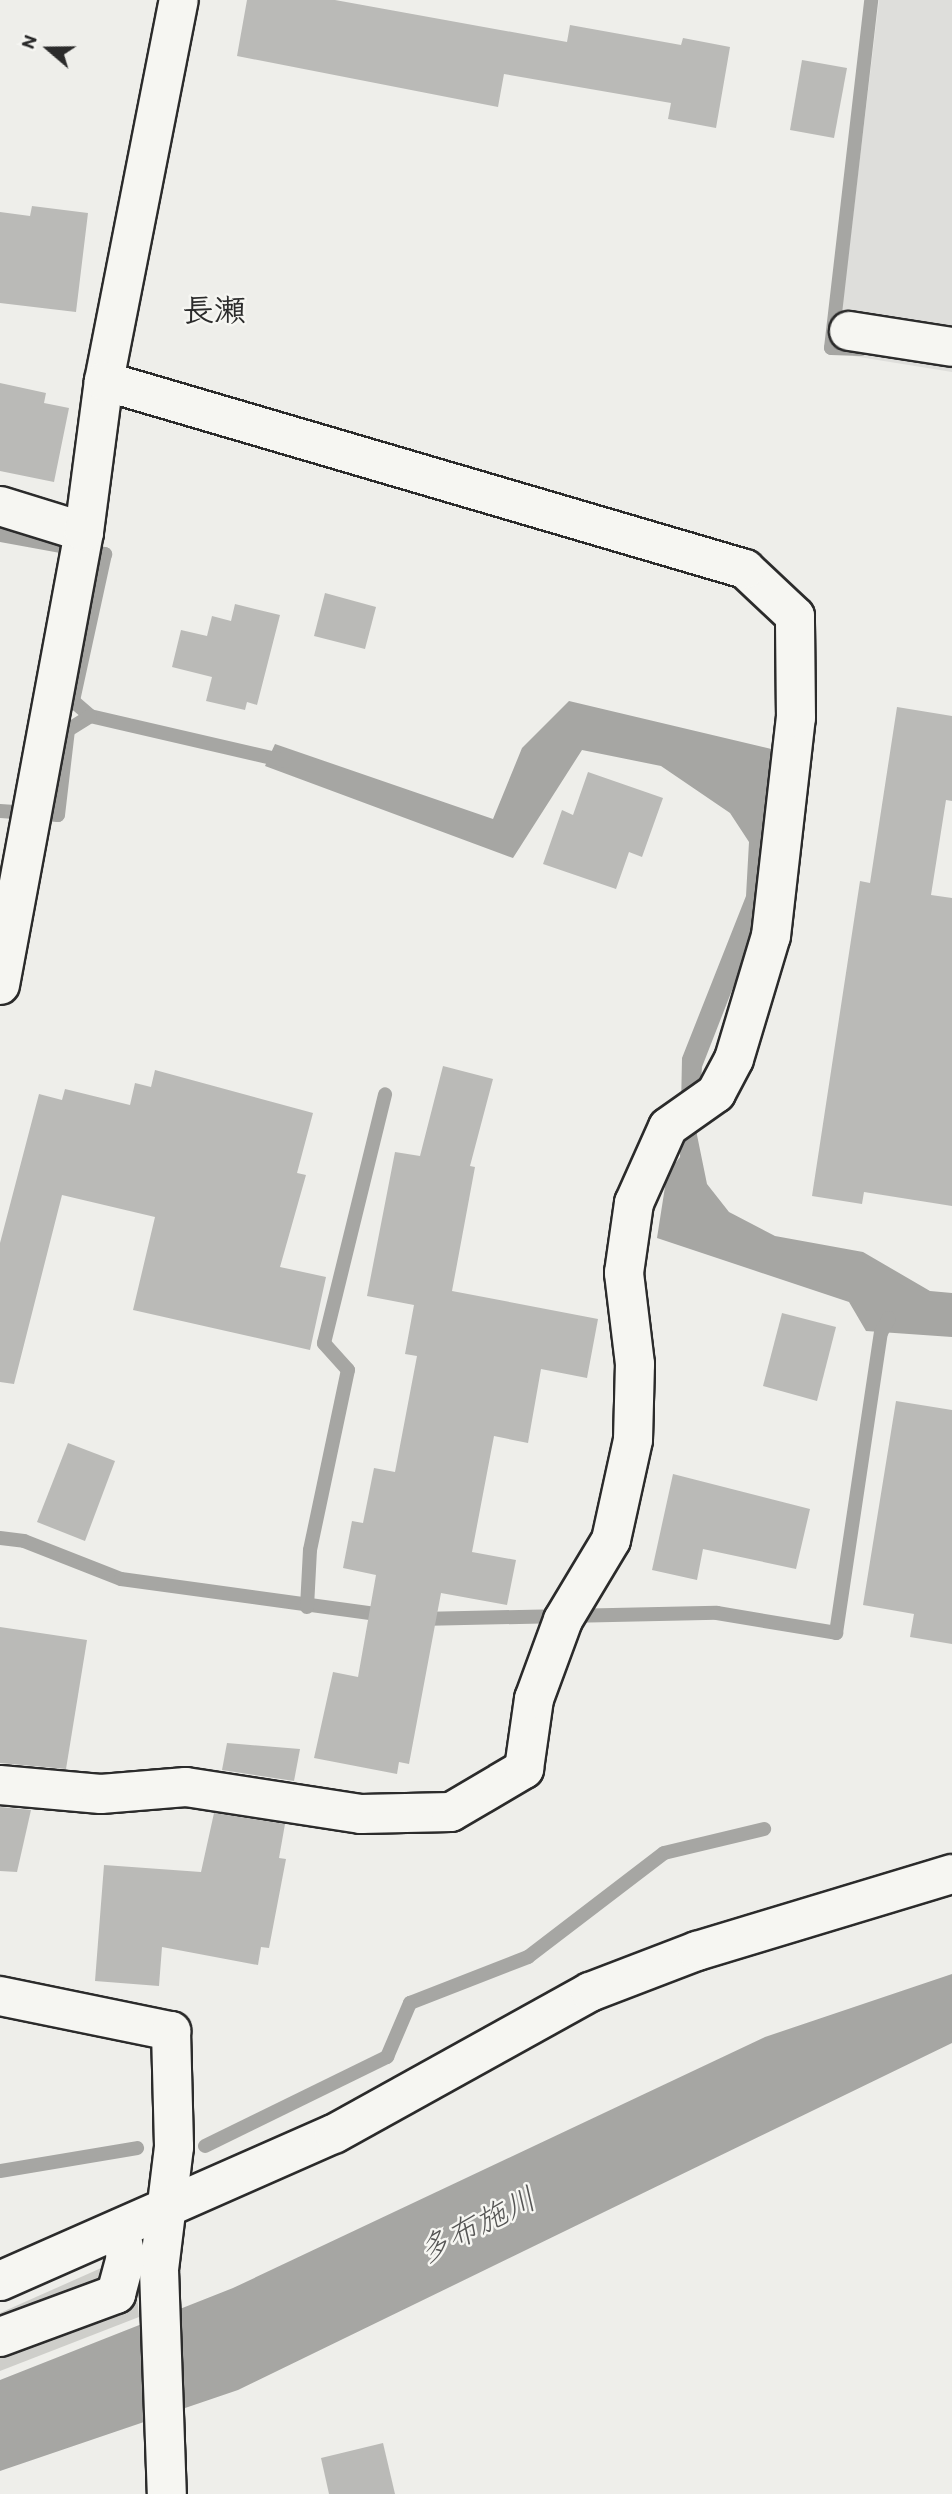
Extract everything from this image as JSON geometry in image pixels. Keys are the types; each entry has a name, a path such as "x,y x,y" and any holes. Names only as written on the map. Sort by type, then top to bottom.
{"street":[{"path":"0,985 81,550 104,381 178,0"},
{"path":"849,331 952,347"},
{"path":"0,1785 101,1794 186,1787 361,1814 451,1812 524,1769 534,1699 554,1644 576,1598 611,1540 633,1440 635,1364 624,1273 634,1203 668,1127 716,1093 734,1059 771,936 796,718 795,616 745,569 104,381"},
{"path":"0,506 81,550"},
{"path":"0,2281 167,2212 334,2134 590,1992 697,1951 952,1874"},
{"path":"0,1996 171,2031 174,2147 159,2270 167,2476"},
{"path":"0,2337 116,2294 126,2258 120,2230"}],"shaded area":[{"path":"879,0 952,0 952,372 853,356 840,323"},
{"path":"126,2257 135,2275 139,2317 0,2371 0,2313"}],"water":[{"path":"569,701 784,752 766,903 702,1067 697,1135 707,1184 729,1212 775,1236 863,1252 930,1291 952,1293 952,1337 866,1331 849,1302 657,1238 667,1174 680,1157 682,1058 746,896 749,842 730,813 661,766 582,750 513,858 265,766 275,744 493,819 522,748"},
{"name":"多布施川","path":"952,1974 952,2043 238,2390 0,2471 0,2380 233,2288 765,2037"}],"building":[{"path":"247,0 335,0 567,42 570,25 681,45 683,38 730,47 716,128 668,119 671,103 504,74 498,107 237,56"},
{"path":"802,60 847,68 834,138 790,130"},
{"path":"32,206 88,213 76,312 0,303 0,212 30,216"},
{"path":"0,383 46,393 44,403 69,408 54,482 0,471"},
{"path":"325,593 376,607 365,649 314,636"},
{"path":"235,604 280,615 257,705 247,702 245,710 206,701 212,677 172,667 181,630 207,636 212,616 231,621"},
{"path":"897,707 952,716 952,801 946,800 931,895 952,898 952,1206 864,1192 862,1204 812,1196 860,881 870,883"},
{"path":"588,772 663,798 642,857 629,852 616,889 543,864 562,810 573,815"},
{"path":"443,1066 493,1079 470,1166 475,1167 452,1291 598,1319 587,1378 541,1369 528,1443 494,1436 472,1552 516,1560 507,1605 441,1593 409,1764 399,1762 397,1774 314,1758 333,1672 358,1677 376,1575 343,1568 352,1521 363,1523 374,1468 395,1472 417,1356 405,1354 414,1305 367,1296 395,1152 420,1156"},
{"path":"155,1070 313,1113 297,1173 306,1175 280,1267 326,1277 310,1350 133,1310 155,1217 62,1195 14,1384 0,1382 0,1243 39,1094 62,1100 65,1089 130,1105 135,1083 151,1087"},
{"path":"782,1313 836,1327 817,1401 763,1386"},
{"path":"896,1401 952,1410 952,1644 910,1637 914,1614 863,1605"},
{"path":"68,1443 115,1461 85,1541 37,1522"},
{"path":"673,1474 810,1509 796,1569 703,1549 697,1580 652,1570"},
{"path":"0,1627 87,1640 66,1769 0,1763"},
{"path":"227,1743 300,1749 294,1781 222,1770"},
{"path":"0,1807 31,1810 17,1872 0,1871"},
{"path":"214,1813 285,1824 279,1858 286,1859 269,1948 261,1947 258,1965 162,1947 159,1986 95,1981 104,1865 201,1872"},
{"path":"383,2443 395,2494 329,2494 321,2458"}],"waterway":[{"path":"861,349 831,348 871,0"},
{"path":"0,535 105,554 73,701 90,716 285,761"},
{"path":"0,811 58,815 68,730 90,716"},
{"path":"307,1607 310,1550 348,1370 324,1343 385,1094"},
{"path":"419,1619 717,1613 836,1633 881,1333 889,1318"},
{"path":"0,1538 24,1541 121,1579 385,1615"},
{"path":"205,2146 387,2057 410,2003 528,1957 664,1853 764,1829"},
{"path":"0,2171 137,2148"}],"district":[{"name":"長瀬","path":"214,310"}]}
